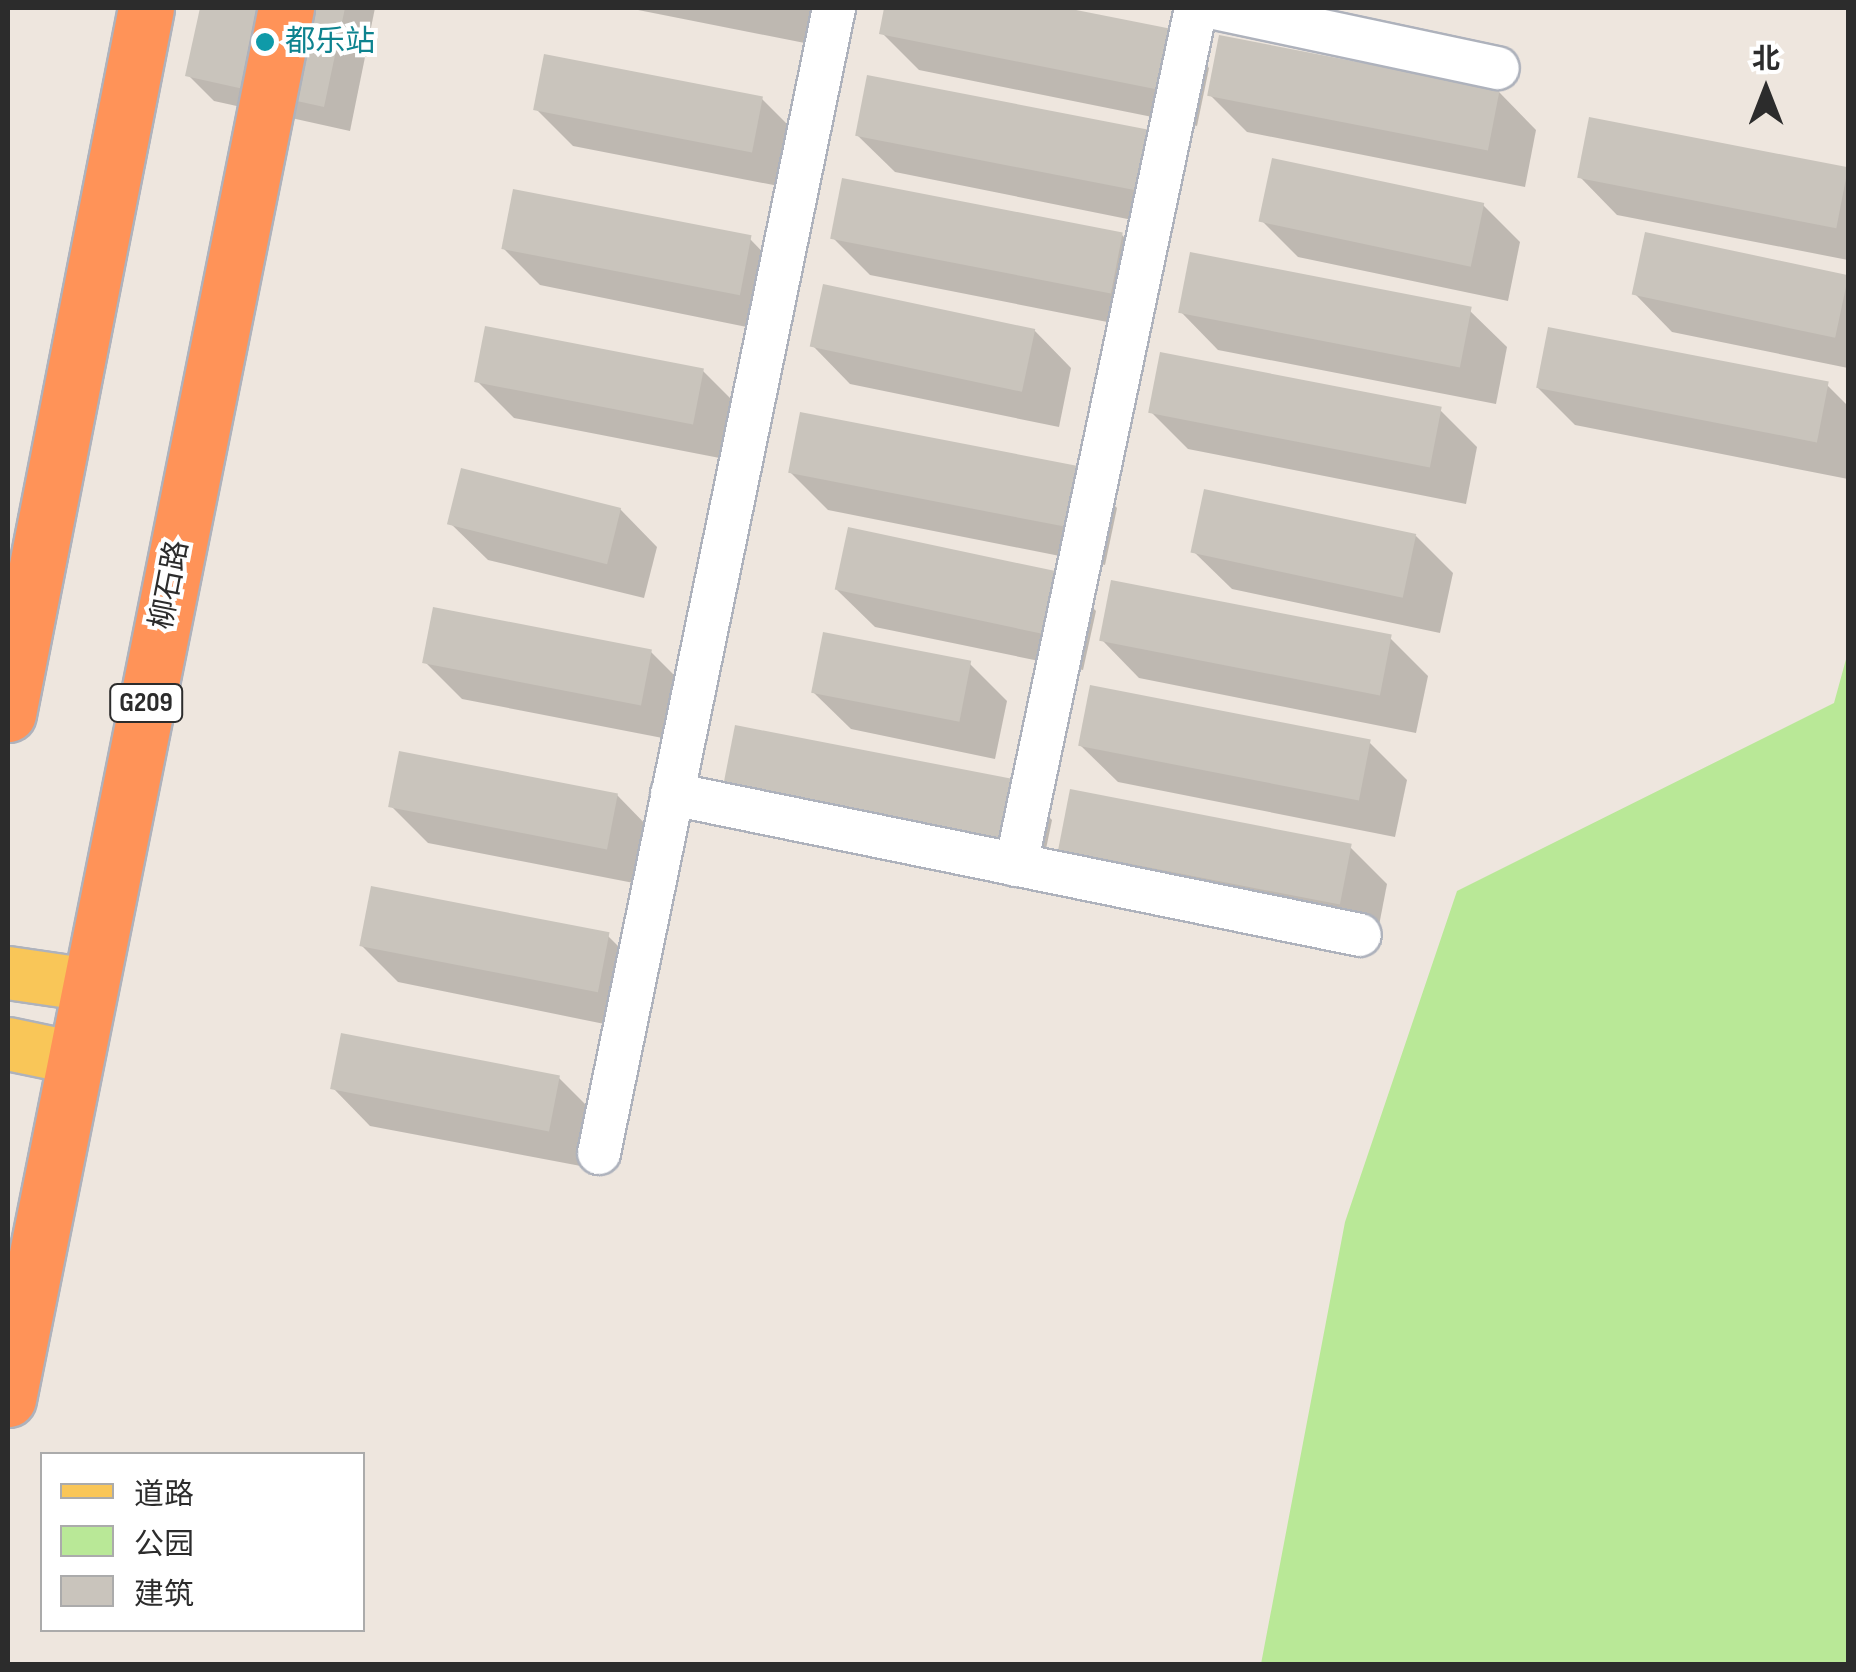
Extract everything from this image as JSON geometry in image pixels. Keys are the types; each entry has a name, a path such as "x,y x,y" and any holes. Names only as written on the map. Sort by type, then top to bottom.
{"highway":[{"path":"8,714 146,8"},
{"name":"柳石路","path":"8,1399 286,8"}],"main road":[{"path":"8,973 90,984"},
{"path":"8,1044 75,1058"}],"street":[{"path":"598,1153 834,8"},
{"path":"1016,865 1196,8"},
{"path":"1215,8 1498,68"},
{"path":"672,794 1360,935"}],"green space":[{"path":"1848,652 1848,1664 1261,1664 1345,1222 1457,891 1834,703"}],"building":[{"name":"都乐站","path":"200,8 345,8 324,107 185,76"},
{"path":"884,8 1066,8 1172,29 1160,90 879,34"},
{"path":"1219,35 1500,90 1488,150 1207,96"},
{"path":"544,54 763,97 752,153 533,110"},
{"path":"867,75 1149,130 1137,191 855,136"},
{"path":"1589,117 1848,167 1836,228 1577,178"},
{"path":"1272,158 1484,203 1471,267 1258,222"},
{"path":"842,178 1123,233 1111,293 830,239"},
{"path":"513,189 752,235 740,295 501,249"},
{"path":"1645,232 1848,275 1835,338 1632,295"},
{"path":"1190,252 1472,307 1460,368 1178,313"},
{"path":"823,284 1035,329 1022,392 810,347"},
{"path":"485,326 704,369 693,425 474,382"},
{"path":"1548,327 1829,382 1817,442 1536,388"},
{"path":"1160,352 1442,407 1430,468 1148,413"},
{"path":"800,412 1082,467 1070,528 788,473"},
{"path":"461,468 621,508 607,564 447,524"},
{"path":"1204,489 1416,534 1403,598 1190,553"},
{"path":"848,527 1060,572 1047,635 835,590"},
{"path":"1111,580 1392,635 1380,695 1099,641"},
{"path":"433,607 652,650 641,706 422,663"},
{"path":"823,632 971,661 959,722 811,693"},
{"path":"1090,685 1371,740 1359,800 1078,746"},
{"path":"735,725 1016,780 1004,840 723,786"},
{"path":"399,751 618,794 607,850 388,807"},
{"path":"1070,789 1352,844 1340,905 1058,850"},
{"path":"371,886 610,932 598,992 359,946"},
{"path":"341,1033 560,1076 549,1132 330,1089"}],"place":[{"name":"都乐站","path":"265,42"}]}
